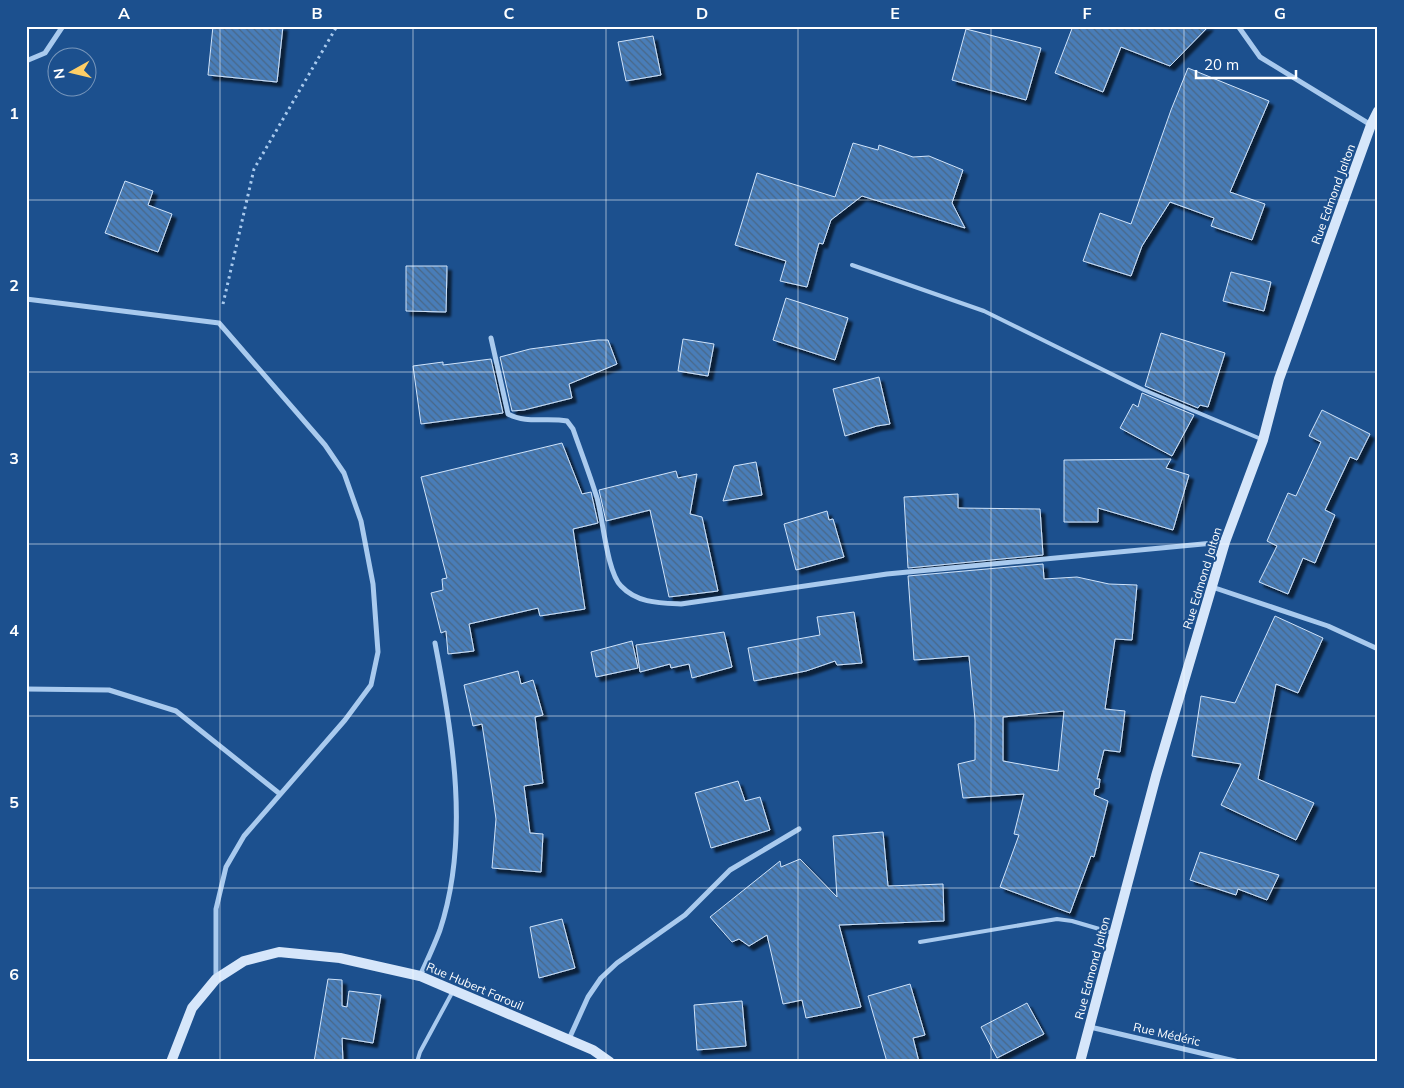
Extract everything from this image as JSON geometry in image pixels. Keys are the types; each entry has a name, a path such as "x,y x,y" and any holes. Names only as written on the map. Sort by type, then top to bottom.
{"street":[{"path":"26,61 45,53 64,26"},
{"path":"1238,26 1260,56 1371,125"},
{"name":"Rue Edmond Jalton","path":"1080,1062 1156,776 1225,542 1263,440 1279,379 1371,125 1378,111"},
{"path":"26,298 218,323 325,445 344,473 361,521 373,584 378,652 371,685 346,720 244,836 226,867 216,909 216,979"},
{"path":"491,338 508,414 524,420 558,419 567,421 573,429 597,499 613,572 620,586 635,597 653,603 681,604 888,574 1225,542"},
{"path":"1212,587 1328,626 1378,649"},
{"path":"420,976 440,930 452,879 457,829 454,771 447,706 435,643"},
{"path":"26,689 109,690 176,711 280,794"},
{"path":"569,1039 588,997 600,978 617,963 685,915 730,870 799,829"},
{"name":"Rue Hubert Farouil","path":"171,1062 192,1008 216,979 244,961 279,952 340,958 420,976 569,1039 593,1050 610,1062"},
{"name":"Rue Médéric","path":"1090,1026 1239,1062"}],"lane":[{"path":"852,265 984,310 1144,390 1263,440"},
{"path":"920,942 1057,919 1072,921 1115,933"},
{"path":"416,1062 453,990"}],"path":[{"path":"218,323 254,169 337,26"}],"building":[{"path":"213,26 283,26 277,82 208,75"},
{"path":"1073,26 1209,26 1170,66 1121,47 1103,92 1055,73"},
{"path":"966,29 1041,48 1026,100 952,80"},
{"path":"653,36 661,75 626,81 618,42"},
{"path":"1188,68 1269,101 1230,192 1265,204 1252,240 1211,226 1214,218 1170,202 1142,246 1131,276 1083,261 1100,213 1131,224 1171,110"},
{"path":"853,143 878,150 879,145 913,157 929,156 963,170 952,203 965,228 862,196 831,220 823,244 819,243 807,287 780,281 786,261 735,245 757,173 835,197"},
{"path":"125,181 153,191 148,205 172,214 158,252 105,233"},
{"path":"406,266 447,266 446,312 406,311"},
{"path":"1231,272 1271,282 1264,311 1223,301"},
{"path":"786,298 848,318 835,360 773,340"},
{"path":"1161,333 1225,353 1208,407 1200,405 1198,408 1145,386"},
{"path":"683,339 714,344 708,376 678,371"},
{"path":"608,340 617,364 569,384 572,398 524,410 512,411 500,357 530,349"},
{"path":"491,359 503,413 421,424 413,366 443,362 443,365"},
{"path":"879,377 890,424 845,436 833,389"},
{"path":"1142,393 1194,415 1172,456 1120,428 1133,404 1138,407"},
{"path":"1322,410 1370,434 1357,460 1350,457 1325,510 1335,515 1315,563 1303,558 1288,594 1259,582 1277,546 1267,541 1288,493 1296,496 1321,442 1309,436"},
{"path":"562,443 582,494 591,492 598,523 573,529 585,609 540,616 538,608 469,624 474,651 448,654 446,631 441,633 431,593 443,590 442,579 447,578 421,477"},
{"path":"1171,459 1166,468 1189,475 1173,530 1098,508 1098,522 1064,522 1064,460"},
{"path":"756,462 762,495 723,501 734,466"},
{"path":"676,471 678,478 697,474 690,514 702,517 718,591 669,597 650,510 606,521 599,490"},
{"path":"958,494 958,508 1040,509 1043,555 908,568 904,497"},
{"path":"827,511 829,520 833,519 844,557 796,570 784,524"},
{"path":"1043,564 1044,579 1077,577 1109,584 1137,585 1132,640 1115,639 1105,709 1125,711 1120,752 1104,750 1097,779 1100,779 1099,788 1095,789 1094,795 1108,801 1094,857 1091,856 1070,913 1000,887 1019,835 1014,834 1024,794 963,798 958,764 975,760 975,720 969,656 914,660 908,576","holes":["1064,711 1058,771 1003,761 1003,717"]},
{"path":"854,612 862,663 837,665 835,661 806,671 754,681 748,648 820,635 817,617"},
{"path":"1275,616 1323,638 1298,693 1276,684 1258,779 1314,803 1296,840 1221,805 1241,764 1192,756 1201,696 1235,703"},
{"path":"724,632 732,667 692,678 689,664 671,668 670,664 640,672 636,645"},
{"path":"632,641 638,668 596,677 591,652"},
{"path":"518,671 521,684 533,680 543,715 535,717 543,783 524,786 530,833 543,834 541,872 492,868 496,819 482,724 473,726 464,685"},
{"path":"738,781 745,801 760,797 770,830 711,848 695,793"},
{"path":"883,832 888,886 943,884 944,921 839,925 861,1007 806,1018 802,1000 783,1004 767,935 749,946 739,939 732,942 710,917 780,861 781,867 800,859 837,897 833,836"},
{"path":"1200,852 1279,875 1267,900 1238,889 1236,895 1190,880"},
{"path":"562,919 575,968 539,978 530,927"},
{"path":"328,979 342,980 342,1006 347,1007 349,991 381,995 373,1043 342,1038 343,1062 314,1062"},
{"path":"910,984 925,1035 913,1038 919,1062 887,1062 868,996"},
{"path":"742,1001 746,1046 697,1050 694,1005"},
{"path":"1027,1003 1044,1034 997,1058 981,1027"}]}
